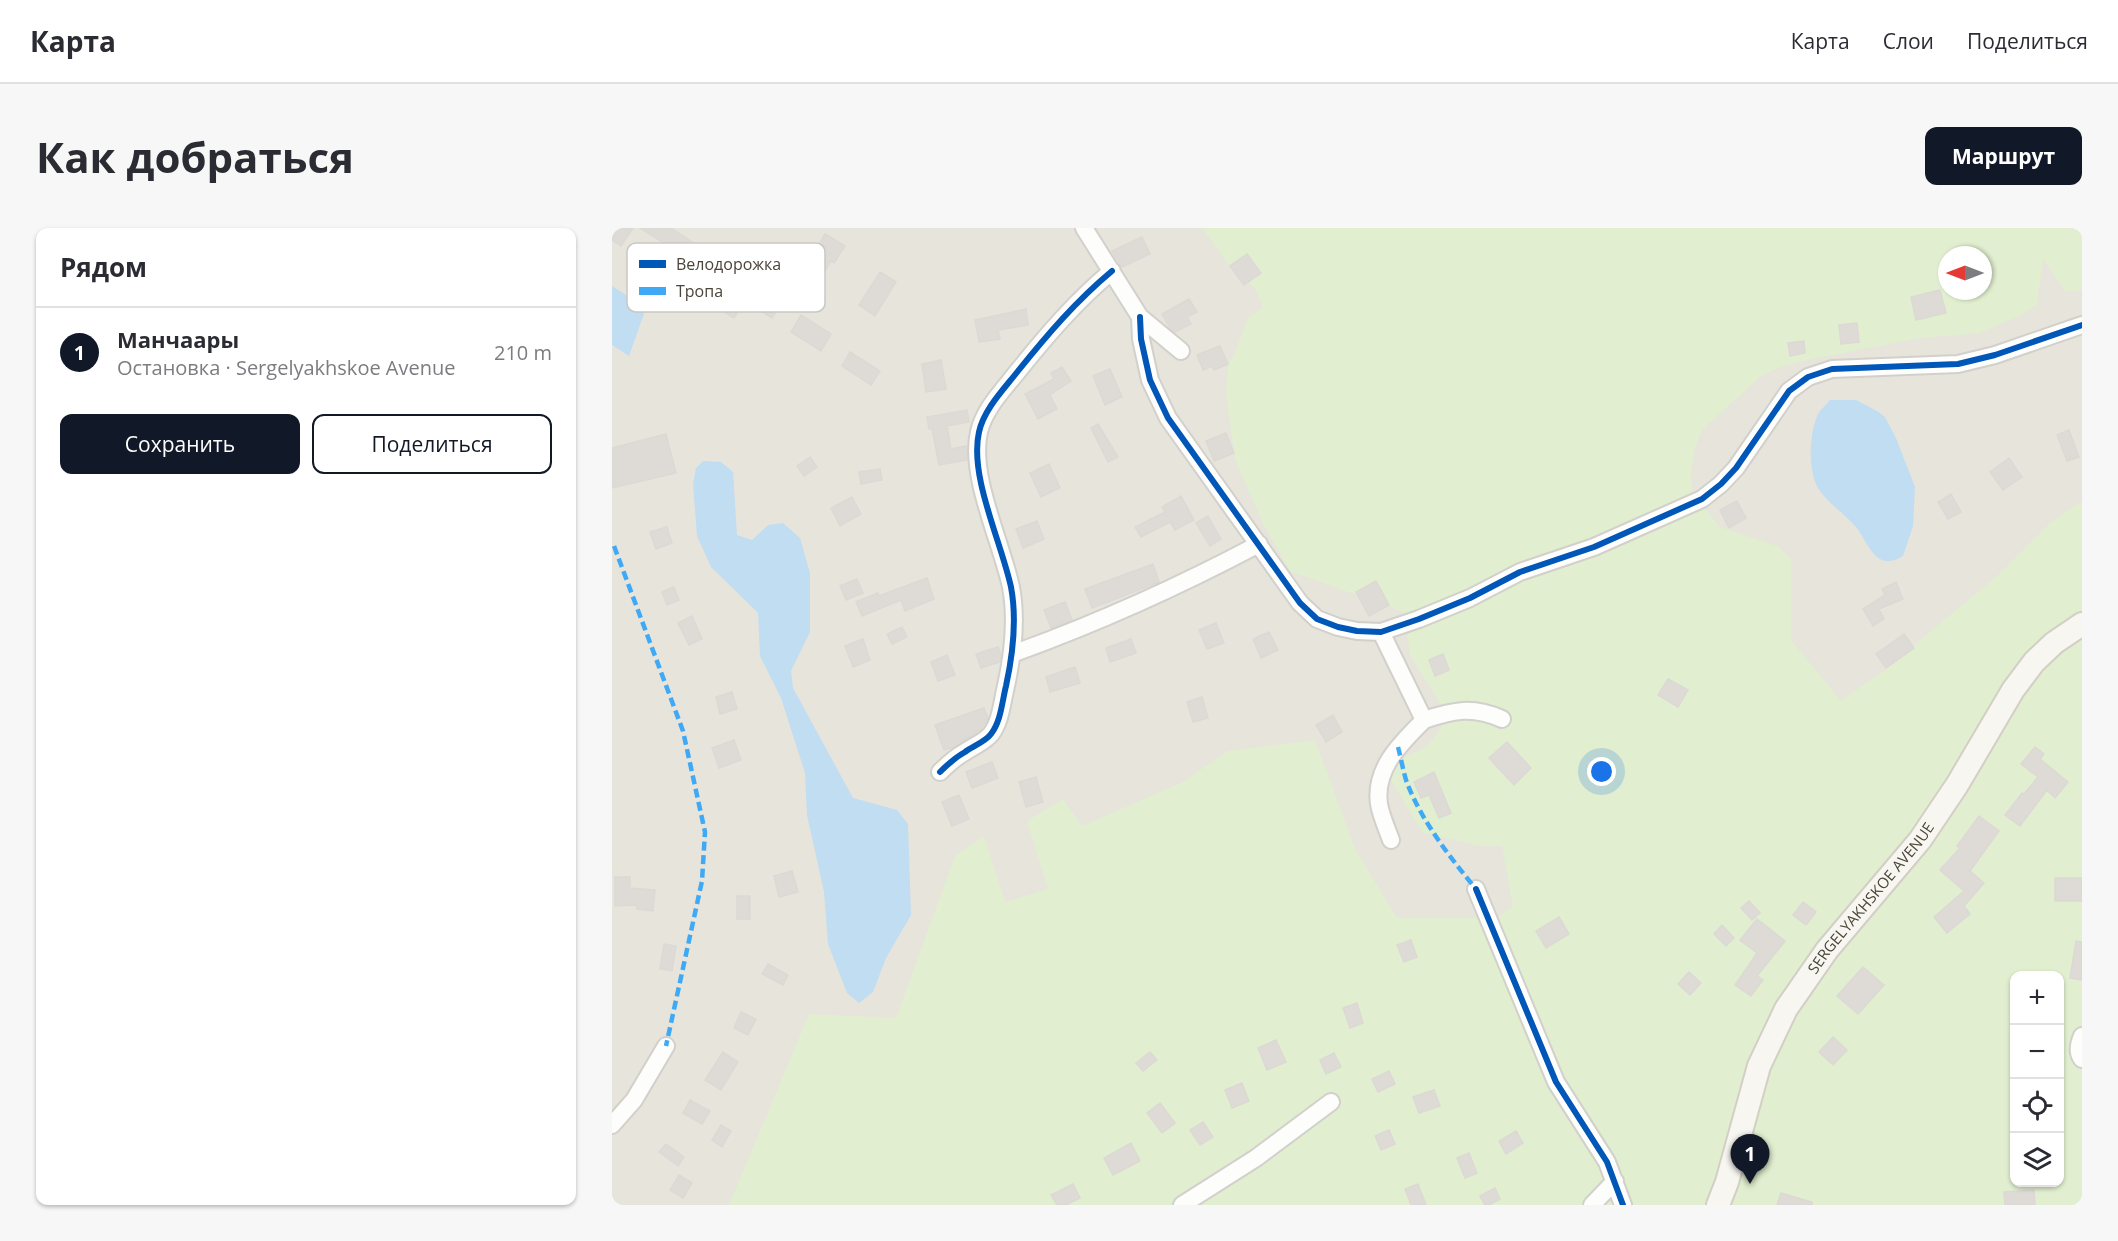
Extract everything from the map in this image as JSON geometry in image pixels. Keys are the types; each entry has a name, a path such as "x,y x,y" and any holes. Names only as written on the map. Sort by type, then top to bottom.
{"main road":[{"name":"SERGELYAKHSKOE AVENUE","path":"1718,1205 1727,1182 1759,1066 1786,1009 1827,950 1920,840 1957,785 2013,690 2034,662 2054,643 2082,624"}],"street":[{"path":"1084,228 1140,316 1181,351"},
{"path":"940,772 957,757 988,738 993,731 999,718 1011,654 1014,624 1011,589 978,473 976,449 979,429 992,404 1060,319 1112,271"},
{"path":"1140,316 1141,339 1150,380 1168,418 1300,603 1317,619 1338,627 1381,632 1470,598 1520,572 1594,547 1702,499 1736,468 1790,391 1808,377 1832,369 1958,364 1995,355 2082,325"},
{"path":"1011,654 1138,605 1259,544"},
{"path":"1381,632 1424,720"},
{"path":"1391,840 1379,804 1381,774 1398,747 1424,720 1446,713 1485,711 1502,719"},
{"path":"1476,889 1556,1082 1599,1147 1616,1181 1623,1205"},
{"path":"2082,1036 2078,1046 2079,1056 2082,1059"},
{"path":"612,1125 634,1100 666,1046"},
{"path":"1182,1205 1256,1158 1331,1102"},
{"path":"1592,1205 1616,1181"}],"shaded area":[{"path":"612,228 2082,228 2082,1205 612,1205"}],"green space":[{"path":"1202,228 2082,228 2082,290 2066,292 2043,259 2037,304 2021,315 1980,333 1920,338 1778,368 1761,376 1702,430 1694,451 1691,473 1693,495 1720,527 1777,546 1791,559 1791,640 1841,701 1882,672 1998,575 2050,523 2082,501 2082,1205 729,1205 809,1014 896,1018 955,856 984,836 1005,902 1048,889 1027,821 1063,799 1082,826 1183,782 1228,751 1315,740 1355,849 1397,918 1496,918 1513,906 1502,846 1481,846 1423,833 1392,782 1392,763 1426,747 1449,718 1410,655 1404,612 1290,571 1263,524 1235,459 1226,395 1228,364 1234,355 1248,318 1263,307 1255,289 1228,263"}],"water":[{"path":"612,286 627,296 627,312 645,312 629,356 612,345"},
{"path":"1830,400 1856,400 1877,411 1885,417 1896,438 1915,487 1913,526 1903,556 1894,560 1886,561 1874,554 1856,527 1824,496 1816,484 1811,464 1811,442 1818,414"},
{"path":"703,461 721,462 733,472 737,535 752,540 768,525 783,523 800,538 810,573 810,632 791,671 793,688 853,798 897,810 908,824 911,915 886,958 873,992 859,1003 847,993 828,944 824,892 807,815 805,773 781,698 760,656 758,613 711,567 697,536 693,484 696,468"}],"building":[{"path":"612,228 633,228 621,246 612,240"},
{"path":"640,228 671,228 693,243 664,243"},
{"path":"825,234 845,246 834,263 831,261 825,270 825,243 820,243"},
{"path":"1142,237 1150,254 1122,267 1112,251"},
{"path":"1247,254 1261,273 1244,285 1230,266"},
{"path":"880,272 896,282 875,316 859,305"},
{"path":"1938,290 1938,300 1943,300 1946,313 1916,320 1911,297"},
{"path":"1189,299 1197,312 1187,317 1191,324 1175,332 1162,314"},
{"path":"1026,309 1028,325 998,330 1000,339 979,342 975,320"},
{"path":"724,312 738,312 734,318"},
{"path":"763,312 776,312 772,318"},
{"path":"801,315 831,334 821,351 791,332"},
{"path":"1857,323 1859,342 1841,344 1839,325"},
{"path":"1804,341 1805,353 1790,356 1788,343"},
{"path":"1220,346 1228,364 1214,370 1212,366 1203,370 1197,355"},
{"path":"850,352 880,371 871,385 842,366"},
{"path":"941,360 946,389 926,392 922,364"},
{"path":"1062,367 1071,381 1050,395 1057,409 1038,419 1025,394 1054,379 1051,373"},
{"path":"1110,369 1122,397 1105,405 1093,376"},
{"path":"967,410 969,422 947,426 951,449 966,446 967,460 939,465 932,429 929,429 927,417"},
{"path":"1098,424 1118,457 1108,462 1091,428"},
{"path":"2069,430 2079,457 2067,461 2057,435"},
{"path":"1226,433 1234,453 1214,461 1206,441"},
{"path":"666,434 676,473 612,488 612,448"},
{"path":"810,457 817,467 804,476 797,466"},
{"path":"2009,458 2022,477 2003,490 1990,472"},
{"path":"1049,464 1060,488 1041,497 1030,473"},
{"path":"880,469 882,480 861,484 859,472"},
{"path":"1951,494 1961,512 1948,519 1938,502"},
{"path":"1181,496 1194,520 1175,530 1170,522 1141,537 1135,527 1165,512 1162,507"},
{"path":"852,497 861,514 840,526 831,508"},
{"path":"1737,501 1746,518 1729,528 1720,510"},
{"path":"1208,516 1221,539 1210,546 1196,523"},
{"path":"1037,521 1044,539 1023,548 1016,529"},
{"path":"667,527 672,543 656,549 650,532"},
{"path":"1153,564 1159,582 1092,608 1085,589"},
{"path":"927,578 934,599 905,611 901,600 862,616 856,602"},
{"path":"857,579 863,593 846,600 840,586"},
{"path":"1376,581 1389,605 1369,616 1356,592"},
{"path":"1896,582 1903,599 1879,609 1884,619 1873,626 1863,609 1885,595 1882,589"},
{"path":"674,587 679,600 667,605 662,592"},
{"path":"1065,602 1072,620 1051,628 1044,610"},
{"path":"692,616 702,639 689,645 678,623"},
{"path":"1216,623 1224,643 1207,649 1199,630"},
{"path":"902,627 907,637 892,644 887,634"},
{"path":"1269,632 1278,650 1261,658 1253,639"},
{"path":"1904,634 1914,648 1886,668 1876,654"},
{"path":"863,639 870,660 853,667 845,646"},
{"path":"1131,639 1136,653 1110,662 1106,648"},
{"path":"998,647 1001,655 1000,662 981,668 976,654"},
{"path":"1443,654 1449,670 1435,676 1429,660"},
{"path":"947,655 955,675 938,681 931,662"},
{"path":"1075,667 1080,683 1050,692 1046,677"},
{"path":"1668,679 1688,690 1678,707 1658,695"},
{"path":"732,692 737,709 720,714 716,697"},
{"path":"1202,697 1208,718 1193,722 1187,702"},
{"path":"984,708 988,718 981,729 954,747 944,750 935,725"},
{"path":"1333,715 1342,732 1326,742 1316,725"},
{"path":"734,740 741,760 719,768 712,748"},
{"path":"1507,742 1531,768 1514,785 1489,758"},
{"path":"2035,747 2044,754 2040,759 2068,782 2055,798 2047,790 2020,826 2005,815 2038,777 2021,764"},
{"path":"992,762 998,778 972,788 966,772"},
{"path":"1434,772 1451,813 1439,818 1429,795 1421,798 1414,782"},
{"path":"1036,777 1043,802 1026,807 1019,782"},
{"path":"959,795 969,819 952,826 942,802"},
{"path":"1979,816 1999,831 1970,871 1984,883 1964,906 1970,914 1947,933 1934,917 1964,891 1940,870 1960,848 1957,846"},
{"path":"792,871 798,892 779,897 774,876"},
{"path":"615,877 630,877 630,888 655,890 653,911 637,909 637,905 615,906"},
{"path":"2055,878 2082,878 2082,901 2055,901"},
{"path":"737,896 750,896 750,919 737,919"},
{"path":"1749,901 1760,913 1752,920 1741,908"},
{"path":"1803,902 1816,912 1806,925 1793,915"},
{"path":"1559,917 1569,934 1546,948 1536,931"},
{"path":"1757,919 1785,941 1757,976 1763,980 1751,996 1735,985 1757,953 1740,940"},
{"path":"1722,925 1734,938 1726,946 1714,934"},
{"path":"1411,940 1417,957 1404,962 1397,945"},
{"path":"2076,941 2082,942 2082,980 2070,978"},
{"path":"664,944 676,946 672,971 660,969"},
{"path":"768,964 788,975 783,985 762,974"},
{"path":"1863,967 1884,985 1858,1014 1837,996"},
{"path":"1689,972 1701,983 1690,995 1678,984"},
{"path":"1357,1003 1363,1023 1350,1028 1343,1008"},
{"path":"741,1012 756,1019 748,1035 734,1028"},
{"path":"1833,1037 1847,1050 1833,1065 1819,1052"},
{"path":"1276,1040 1286,1062 1267,1070 1258,1048"},
{"path":"723,1052 738,1062 721,1090 705,1080"},
{"path":"1150,1052 1157,1060 1143,1071 1136,1063"},
{"path":"1334,1053 1341,1067 1326,1074 1320,1060"},
{"path":"1389,1071 1395,1084 1378,1092 1372,1079"},
{"path":"1242,1083 1249,1101 1232,1108 1225,1090"},
{"path":"1434,1090 1440,1106 1419,1113 1413,1097"},
{"path":"690,1100 710,1111 702,1124 683,1113"},
{"path":"1160,1103 1175,1123 1162,1133 1147,1113"},
{"path":"1203,1122 1213,1137 1200,1145 1190,1130"},
{"path":"721,1125 731,1131 722,1147 712,1140"},
{"path":"1389,1130 1395,1144 1381,1150 1375,1136"},
{"path":"1516,1131 1523,1143 1506,1154 1499,1141"},
{"path":"1131,1143 1140,1161 1113,1175 1104,1158"},
{"path":"666,1144 684,1157 678,1166 659,1152"},
{"path":"1469,1153 1477,1173 1465,1178 1457,1158"},
{"path":"679,1175 692,1183 683,1198 670,1190"},
{"path":"1073,1184 1080,1198 1066,1205 1057,1205 1051,1195"},
{"path":"1418,1184 1426,1205 1411,1205 1405,1189"},
{"path":"1495,1188 1500,1199 1485,1205 1480,1196"},
{"path":"2034,1190 2035,1205 2005,1205 2004,1192"},
{"path":"1781,1193 1812,1202 1812,1205 1777,1205"}],"marked path":[{"path":"614,546 683,731 705,832 702,881 666,1046"},
{"path":"1398,747 1413,798 1447,852 1476,889"}],"cycle path":[{"path":"940,772 958,756 986,739 994,729 1001,711 1012,649 1014,611 1011,587 982,488 978,468 979,432 985,415 995,400 1040,344 1074,306 1112,271"},
{"path":"1140,317 1141,339 1150,380 1168,418 1300,603 1317,619 1338,627 1381,632 1470,598 1520,572 1594,547 1702,499 1736,468 1789,391 1808,377 1832,369 1958,364 1995,355 2082,325"},
{"path":"1476,889 1556,1082 1607,1162 1623,1205"}],"place":[{"name":"Манчаары","path":"1750,1184"}]}
